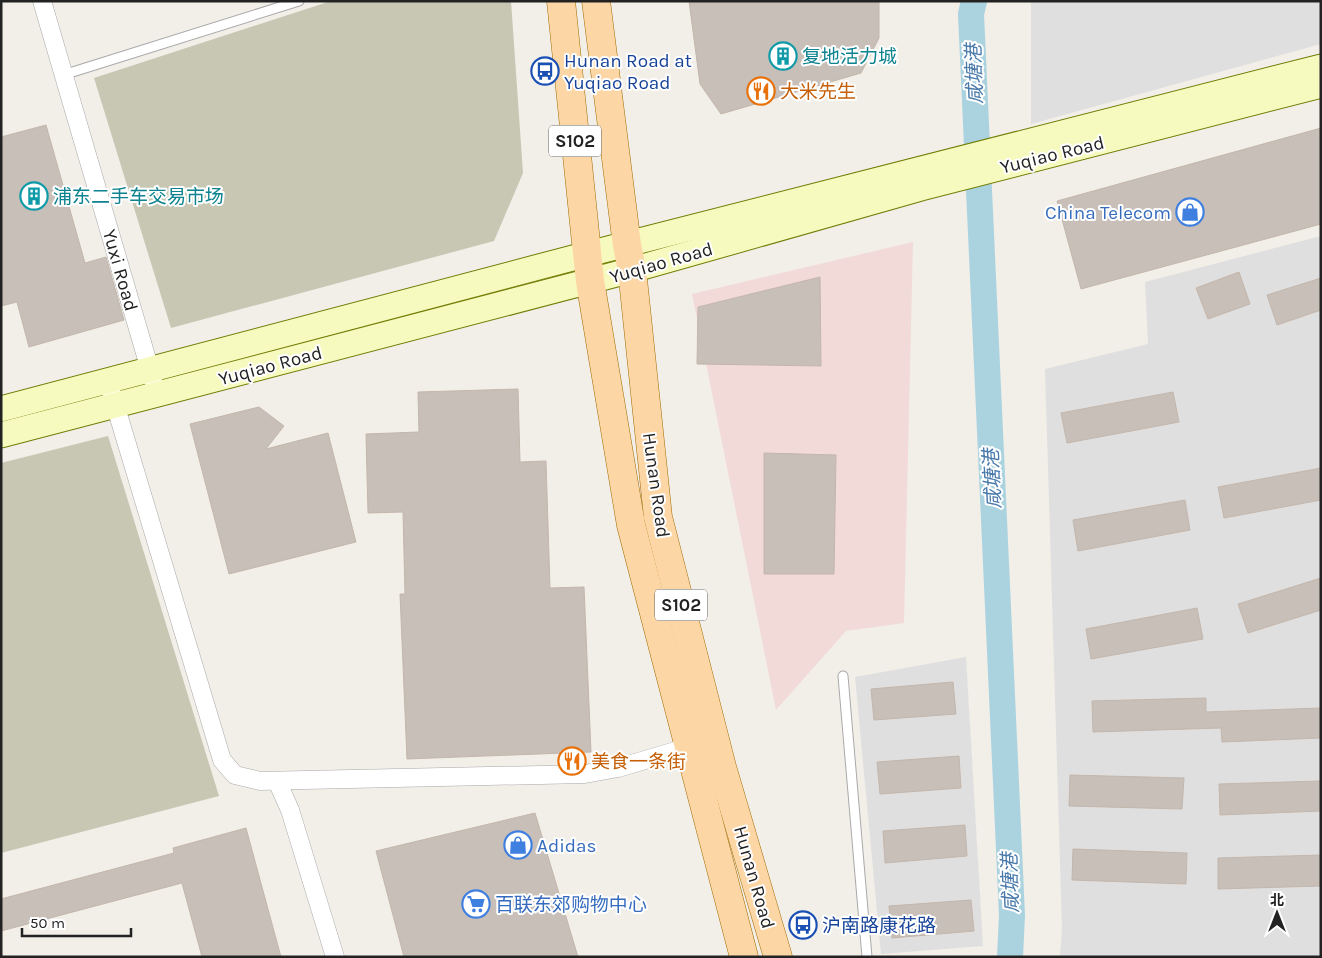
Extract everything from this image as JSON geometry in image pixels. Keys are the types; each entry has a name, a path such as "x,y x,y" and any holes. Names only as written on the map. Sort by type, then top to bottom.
{"main road":[{"name":"Hunan Road","path":"561,1 590,281 631,526 744,957"},
{"name":"Hunan Road","path":"596,1 629,258 658,516 722,767 778,957"},
{"name":"Yuqiao Road","path":"1,435 590,281 629,258 1033,149 1321,67"},
{"name":"Yuqiao Road","path":"1033,149 1321,85"},
{"name":"Yuqiao Road","path":"1,409 588,254 629,258"}],"street":[{"name":"Yuxi Road","path":"42,1 157,394"},
{"path":"108,381 222,760 235,775 260,781 277,781 586,774 618,768 688,746"},
{"path":"277,781 290,810 335,957"}],"lane":[{"path":"63,75 299,1"},
{"path":"842,676 866,957"}],"shaded area":[{"path":"331,1 511,1 523,173 494,241 171,328 94,78"},
{"path":"1031,1 1321,1 1321,44 1031,124"},
{"path":"1321,236 1321,957 1060,957 1062,929 1045,369 1148,344 1145,282"},
{"path":"913,242 904,623 846,631 776,710 692,294"},
{"path":"108,436 219,796 1,853 1,463"},
{"path":"966,657 983,946 881,954 855,677"}],"building":[{"name":"复地活力城","path":"689,1 879,1 879,38 861,73 721,114 700,84"},
{"name":"浦东二手车交易市场","path":"46,125 85,263 106,257 124,320 29,347 17,302 1,306 1,137"},
{"name":"China Telecom","path":"1321,128 1321,224 1081,289 1057,201"},
{"path":"1239,272 1250,304 1208,319 1196,288"},
{"path":"820,277 821,366 697,364 698,307"},
{"path":"1321,278 1321,310 1277,325 1267,295"},
{"path":"518,389 520,462 546,461 550,588 584,587 591,752 407,759 400,594 405,594 403,512 368,513 366,434 419,432 418,392"},
{"path":"1173,392 1179,422 1067,443 1061,413"},
{"path":"259,407 284,426 266,449 328,433 356,542 229,574 190,424"},
{"path":"764,453 836,455 834,574 764,574"},
{"path":"1321,468 1321,500 1224,518 1218,487"},
{"path":"1185,500 1190,530 1078,551 1073,520"},
{"path":"1321,578 1321,610 1248,633 1238,604"},
{"path":"1197,608 1203,639 1091,659 1086,629"},
{"path":"953,682 956,714 874,720 871,689"},
{"path":"1206,698 1206,712 1321,708 1321,738 1222,742 1221,728 1093,732 1092,701"},
{"path":"959,756 961,788 880,794 877,762"},
{"path":"1070,775 1184,778 1182,809 1069,806"},
{"path":"1321,781 1321,811 1220,815 1219,784"},
{"name":"百联东郊购物中心","path":"535,813 578,957 404,957 376,851"},
{"path":"965,825 967,856 885,863 883,831"},
{"path":"246,828 281,957 202,957 182,883 1,931 1,899 174,853 173,848"},
{"path":"1073,849 1187,853 1186,884 1072,880"},
{"path":"1321,855 1321,886 1218,889 1218,858"},
{"path":"971,900 974,931 892,938 889,906"}],"waterway":[{"name":"咸塘港","path":"974,1 971,14 1012,915 1010,957"}],"place":[{"name":"复地活力城","path":"783,56"},
{"name":"Hunan Road at Yuqiao Road","path":"545,71"},
{"name":"大米先生","path":"761,91"},
{"name":"浦东二手车交易市场","path":"34,196"},
{"name":"China Telecom","path":"1190,212"},
{"name":"美食一条街","path":"572,761"},
{"name":"Adidas","path":"518,845"},
{"name":"百联东郊购物中心","path":"476,904"},
{"name":"沪南路康花路","path":"803,925"}]}
